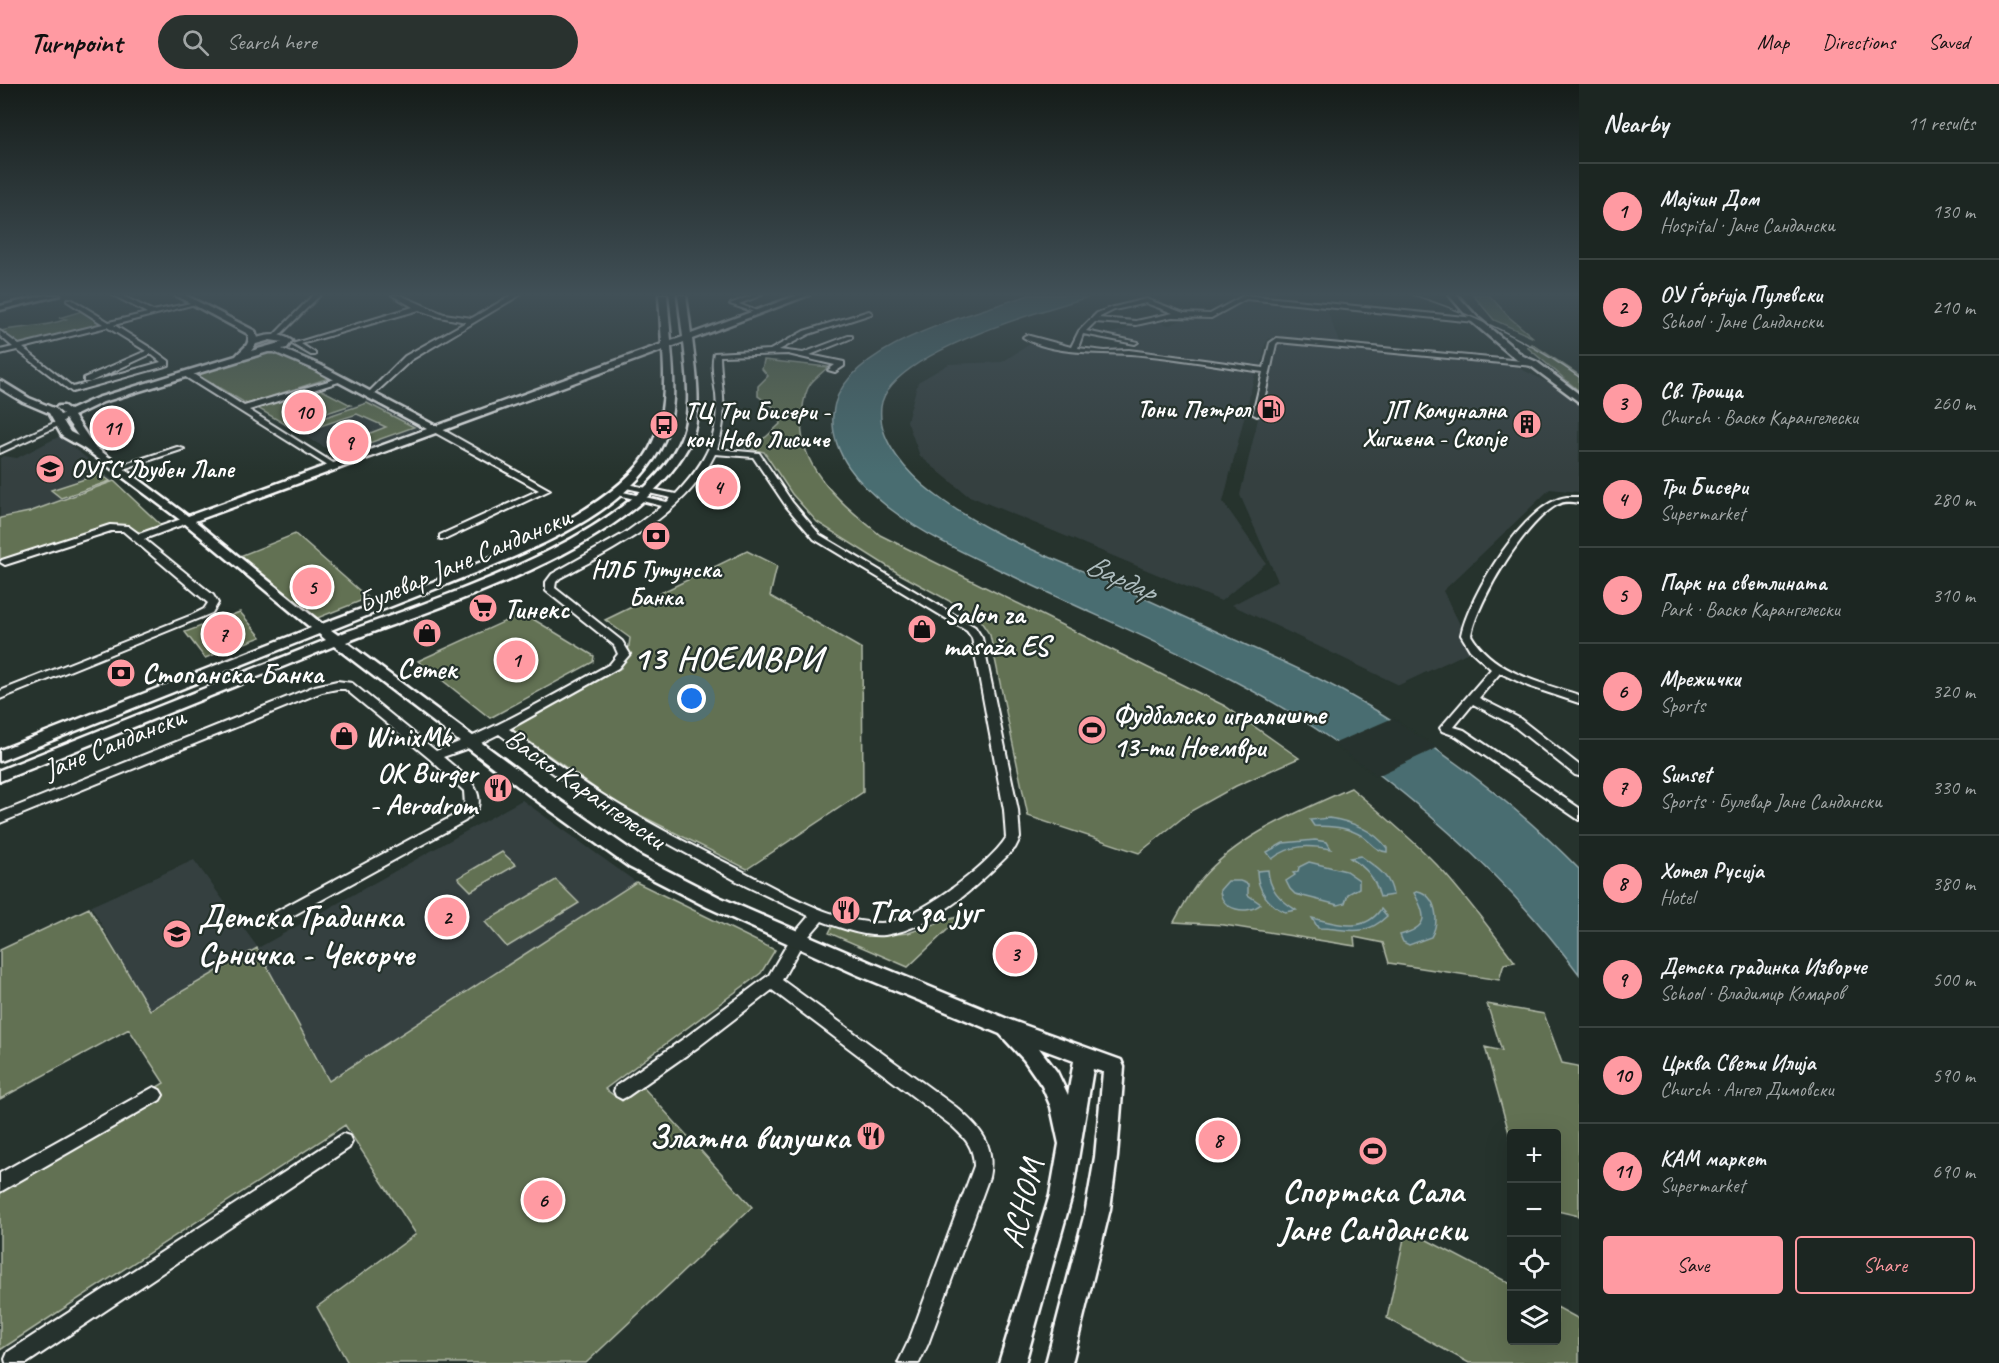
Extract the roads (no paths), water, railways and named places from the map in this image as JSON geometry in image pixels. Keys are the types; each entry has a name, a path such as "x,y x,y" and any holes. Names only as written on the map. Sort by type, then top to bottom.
{"street":[{"path":"28,355 71,389"},
{"path":"71,389 144,355"},
{"path":"71,389 163,365 166,362 157,355"},
{"path":"226,363 236,355"},
{"path":"53,405 100,400 254,355"},
{"path":"292,355 357,387 546,490 443,537"},
{"path":"371,395 414,355"},
{"path":"138,538 640,355"},
{"path":"631,358 652,355 666,361"},
{"name":"Булевар Јане Сандански","path":"0,756 322,630 510,553 572,521 621,489 650,457 662,435 667,405 666,355"},
{"name":"Булевар Јане Сандански","path":"0,776 486,582 548,555 608,521 644,494 676,457 690,426 692,408 687,355"},
{"path":"435,756 500,729 614,666 621,659 624,654 618,643 550,589 551,582 556,576 625,538 669,505 702,469 713,451 721,417 716,355"},
{"path":"805,355 841,364 832,370"},
{"path":"1149,355 1266,370"},
{"path":"1257,414 1270,355"},
{"path":"1434,355 1534,364"},
{"path":"1516,355 1534,364 1579,399"},
{"path":"1528,355 1534,364"},
{"path":"187,374 334,466"},
{"path":"243,409 339,379"},
{"name":"Васко Карангелески","path":"0,384 26,400 48,408 64,419 89,447"},
{"path":"357,387 382,384"},
{"path":"0,451 64,419 150,385"},
{"name":"Васко Карангелески","path":"26,400 63,409 64,419"},
{"path":"9,447 100,400"},
{"path":"38,434 51,432 66,434 64,419"},
{"name":"Васко Карангелески","path":"66,434 89,447 187,520 322,630 542,796 635,862 713,902 798,940 1003,1026 1114,1067 1106,1157 1098,1209 1059,1363"},
{"path":"117,468 180,449"},
{"path":"500,729 601,800 738,875 819,914 861,928 881,930 905,925 935,909 1010,844 1013,838 1013,822 977,638 963,622 817,537 789,504 756,456 713,451"},
{"path":"621,489 677,497"},
{"path":"644,494 669,505"},
{"path":"1579,500 1558,501 1546,510 1509,549 1476,604 1466,635 1477,653 1498,668 1579,699"},
{"path":"0,694 189,620 210,608 213,603 125,528 110,528 5,562"},
{"path":"1498,668 1446,728 1460,733 1579,815"},
{"name":"Јане Сандански","path":"0,818 319,689 337,685 348,686 435,756 470,789 471,807 460,818 271,921"},
{"path":"1472,699 1515,721 1579,772"},
{"path":"622,1091 692,1042 772,981 798,940 819,914"},
{"path":"772,981 950,1113 970,1132 984,1155 980,1177 918,1344 908,1363"},
{"path":"1003,1026 1028,1049 1050,1076 1065,1120 1067,1166"},
{"name":"АСНОМ","path":"1012,1363 1044,1258 1067,1166 1085,1057"},
{"path":"0,1183 154,1095"},
{"path":"15,1363 15,1359 33,1346 343,1142"}],"water":[{"name":"Вардар","path":"878,355 933,355 911,369 890,387 881,407 881,420 889,444 905,467 952,507 1030,549 1282,661 1344,692 1438,750 1526,819 1579,869 1579,974 1525,908 1465,847 1400,791 1331,739 1295,715 1219,673 987,564 936,538 889,508 858,479 849,467 836,442 833,429 833,414 841,390 858,369"},
{"path":"1329,818 1345,821 1368,831 1382,842 1387,852 1376,848 1365,838 1350,830 1314,826 1310,820"},
{"path":"1315,840 1327,842 1331,849 1293,848 1272,859 1267,852 1283,843"},
{"path":"1361,856 1386,877 1393,895 1380,897 1370,874 1350,858"},
{"path":"1309,862 1346,871 1359,880 1359,888 1348,894 1345,903 1338,905 1295,894 1286,881 1295,875 1293,873 1298,872 1299,867"},
{"path":"1268,870 1276,893 1296,910 1285,912 1273,905 1265,896 1259,884 1257,871"},
{"path":"1228,881 1248,884 1248,895 1261,904 1243,910 1230,907 1225,903 1220,890"},
{"path":"1418,891 1429,898 1433,904 1436,917 1434,931 1431,937 1409,945 1403,942 1400,935 1416,928 1423,920 1421,908 1414,893"},
{"path":"1381,909 1387,916 1370,928 1362,930 1318,928 1312,918 1340,924 1358,924 1367,922"}],"railway":[{"path":"1546,355 1579,377"}],"place":[{"name":"Тони Петрол","path":"1271,409"},
{"name":"Црква Свети Илија","path":"304,412"},
{"name":"ЈП Комунална Хигиена - Скопје","path":"1527,424"},
{"name":"ТЦ Три Бисери - кон Ново Лисиче","path":"664,425"},
{"name":"КАМ маркет","path":"112,428"},
{"name":"Детска градинка Изворче","path":"349,442"},
{"name":"ОУГС Љубен Лапе","path":"50,469"},
{"name":"Три Бисери","path":"718,487"},
{"name":"НЛБ Тутунска Банка","path":"656,536"},
{"name":"Парк на светлината","path":"312,587"},
{"name":"Тинекс","path":"483,608"},
{"name":"Salon za masaža ES","path":"922,629"},
{"name":"Сетек","path":"427,633"},
{"name":"Sunset","path":"223,634"},
{"name":"Мајчин Дом","path":"516,660"},
{"name":"Стопанска Банка","path":"121,673"},
{"name":"Фудбалско игралиште 13-ти Ноември","path":"1092,730"},
{"name":"WinixMk","path":"344,736"},
{"name":"OK Burger - Aerodrom","path":"498,788"},
{"name":"Т'га за југ","path":"846,910"},
{"name":"ОУ Ѓорѓија Пулевски","path":"447,917"},
{"name":"Детска Градинка Срничка - Чекорче","path":"177,934"},
{"name":"Св. Троица","path":"1015,954"},
{"name":"Златна вилушка","path":"871,1136"},
{"name":"Хотел Русија","path":"1218,1140"},
{"name":"Спортска Сала Јане Сандански","path":"1373,1151"},
{"name":"Мрежички","path":"543,1200"}],"district":[{"name":"13 НОЕМВРИ","path":"728,657"}]}
